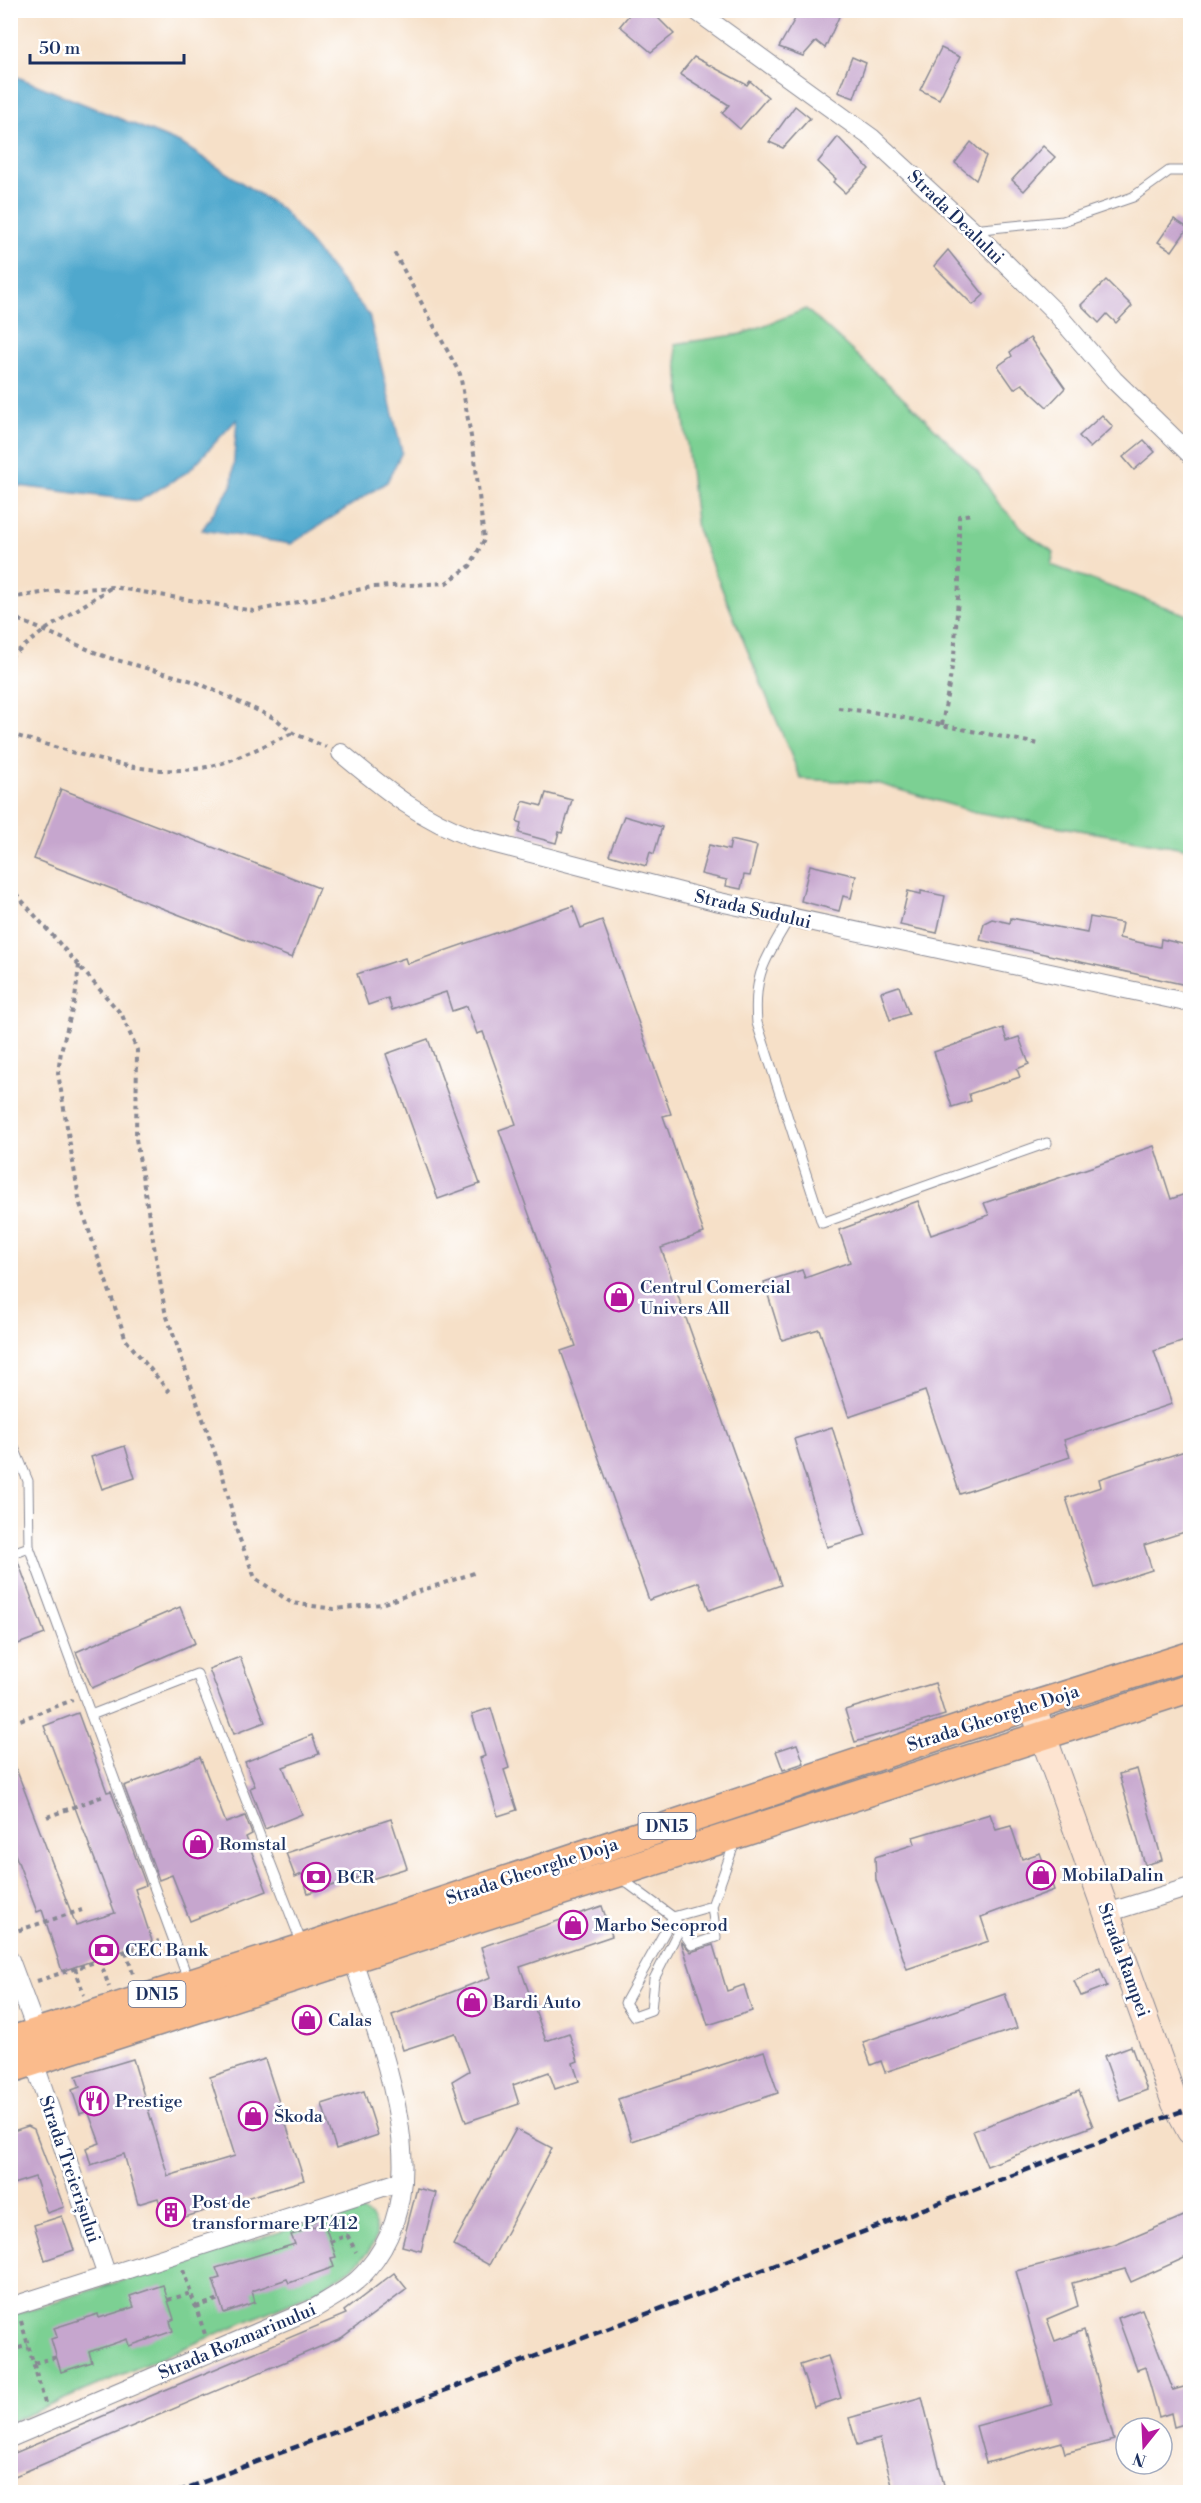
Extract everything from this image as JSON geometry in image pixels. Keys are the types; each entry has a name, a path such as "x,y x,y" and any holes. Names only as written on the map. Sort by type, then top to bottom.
{"main road":[{"name":"Strada Gheorghe Doja","path":"24,2036 303,1948 1032,1705 1191,1656"},
{"name":"Strada Gheorghe Doja","path":"22,2066 1042,1736 1116,1710 1191,1688"},
{"name":"Strada Rampei","path":"1032,1705 1185,2122"}],"street":[{"name":"Strada Dealului","path":"695,10 872,138 972,230 1056,313 1114,380 1191,454"},
{"name":"Strada Sudului","path":"341,753 415,811 438,825 473,838 789,918 1191,1003"},
{"path":"1107,1913 1191,1887"},
{"name":"Strada Rozmarinului","path":"10,2438 315,2308 343,2292 367,2271 384,2246 394,2217 402,2181 404,2143 397,2109 353,1959"},
{"path":"11,1962 20,1987 24,2036"},
{"name":"Strada Treierișului","path":"22,2066 107,2276"},
{"path":"15,2311 107,2276 402,2181"}],"lane":[{"path":"972,230 1063,221 1133,197 1169,171 1191,171"},
{"path":"789,918 759,972 755,1000 757,1023 822,1223 1047,1143"},
{"path":"10,1438 28,1481 28,1547 190,1984"},
{"path":"10,1554 28,1547"},
{"path":"91,1715 197,1674 303,1948"},
{"path":"615,1873 673,1917 692,1945 716,1937 711,1906 737,1835"},
{"path":"681,1928 654,1979 651,2010 634,2016 625,2003 673,1917 711,1906"}],"path":[{"path":"10,598 54,591 113,587 254,611 372,587 446,583 470,566 484,540 479,488 460,374 394,252"},
{"path":"942,725 954,656 959,583 959,516 972,514"},
{"path":"10,657 45,630 113,587"},
{"path":"10,616 105,657 196,682 276,719 293,733 341,753"},
{"path":"838,708 1039,744"},
{"path":"10,734 104,760 162,771 208,766 293,733"},
{"path":"10,888 122,1015 136,1050 136,1140 165,1311 223,1476 237,1532 255,1578 291,1603 334,1609 381,1604 474,1573"},
{"path":"79,964 75,999 61,1051 58,1073 80,1204 126,1340 171,1394"},
{"path":"12,1723 84,1696"},
{"path":"47,1817 119,1790"},
{"path":"10,1934 82,1910"},
{"path":"20,1987 174,1936"},
{"path":"126,1952 137,1985"},
{"path":"100,1960 111,1993"},
{"path":"75,1968 86,2001"},
{"path":"336,2213 367,2271"},
{"path":"330,2242 348,2235"},
{"path":"180,2262 207,2340"},
{"path":"168,2300 191,2293"},
{"path":"196,2307 219,2299"},
{"path":"15,2311 34,2363 47,2409"},
{"path":"10,2351 28,2345"},
{"path":"34,2363 57,2357"}],"green space":[{"path":"806,309 907,401 978,472 999,504 1031,537 1054,552 1051,565 1190,616 1190,849 975,812 876,783 801,779 697,529 675,344 742,334"},
{"path":"351,2210 367,2214 374,2222 376,2233 373,2244 366,2255 355,2265 331,2282 310,2294 11,2422 11,2315"}],"water":[{"path":"10,74 182,144 282,209 369,315 402,452 387,482 291,544 202,530 232,485 237,419 189,471 139,501 11,485"}],"building":[{"path":"633,10 650,10 674,34 651,52 620,26"},
{"path":"800,10 842,10 825,48 816,41 803,56 779,47"},
{"path":"941,48 960,57 939,99 920,90"},
{"path":"694,57 747,85 750,81 768,97 740,129 722,113 729,105 680,74"},
{"path":"852,57 866,63 854,98 838,92"},
{"path":"795,106 810,118 783,148 769,142"},
{"path":"838,137 869,169 845,193 833,182 836,179 818,162"},
{"path":"971,142 986,156 976,180 955,163"},
{"path":"1043,146 1055,157 1024,191 1012,180"},
{"path":"1174,219 1188,228 1172,251 1158,242"},
{"path":"948,250 984,295 973,305 934,266"},
{"path":"1106,280 1132,306 1116,323 1107,314 1099,323 1081,305"},
{"path":"1030,338 1065,388 1047,407 1022,384 1014,389 998,366 1012,356 1010,352"},
{"path":"1102,415 1113,427 1090,448 1079,436"},
{"path":"1144,440 1155,452 1134,470 1123,457"},
{"path":"61,789 319,888 292,958 34,859"},
{"path":"546,793 572,800 562,833 559,832 556,843 519,833 521,823 517,821 523,801 542,806"},
{"path":"624,816 662,827 654,854 650,852 646,866 609,855"},
{"path":"731,840 757,846 750,876 744,875 741,889 726,886 727,880 701,874 709,845 729,850"},
{"path":"810,865 856,876 851,898 843,896 839,911 801,901"},
{"path":"908,891 945,896 937,933 900,925"},
{"name":"Centrul Comercial Univers All","path":"573,906 581,928 602,920 671,1114 663,1116 704,1233 661,1248 781,1585 709,1610 699,1582 649,1600 561,1351 576,1346 499,1130 516,1124 483,1032 477,1034 467,1006 452,1011 446,992 392,1010 388,998 368,1005 357,974 405,958 407,964"},
{"path":"1090,917 1122,923 1119,938 1160,947 1161,939 1191,946 1191,986 980,940 984,923 992,919 1010,923 1011,918 1087,933"},
{"path":"899,986 909,1014 890,1020 881,992"},
{"path":"1003,1028 1007,1041 1019,1037 1029,1064 1017,1069 1020,1077 969,1094 971,1101 952,1107 934,1052"},
{"path":"428,1039 480,1184 438,1199 386,1054"},
{"path":"1154,1146 1171,1199 1191,1192 1191,1339 1154,1351 1172,1404 1064,1440 1070,1457 960,1494 925,1391 849,1417 819,1329 782,1340 764,1282 802,1270 805,1278 850,1262 839,1230 918,1201 931,1235 989,1215 984,1203"},
{"path":"832,1427 866,1535 827,1547 794,1439"},
{"path":"125,1446 135,1478 102,1489 91,1457"},
{"path":"1191,1449 1191,1530 1144,1545 1152,1570 1095,1588 1066,1498 1101,1487 1099,1479"},
{"path":"17,1559 45,1634 10,1647 10,1561"},
{"path":"180,1607 195,1643 92,1688 76,1652"},
{"path":"240,1657 265,1722 234,1734 209,1669"},
{"path":"935,1683 945,1715 855,1742 845,1710"},
{"path":"491,1708 509,1768 504,1770 517,1810 498,1816 480,1758 485,1756 472,1714"},
{"path":"78,1713 107,1792 111,1791 146,1885 135,1889 152,1941 62,1971 42,1910 37,1912 10,1841 10,1753 76,1925 115,1913 44,1726"},
{"path":"312,1735 319,1754 283,1767 302,1814 265,1829 250,1788 255,1786 245,1762"},
{"path":"797,1744 804,1763 783,1770 776,1751"},
{"name":"Romstal","path":"200,1757 226,1823 245,1816 252,1834 246,1837 267,1891 190,1921 172,1875 159,1880 124,1786"},
{"path":"1137,1769 1162,1860 1145,1865 1119,1774"},
{"path":"990,1814 996,1830 1011,1826 1022,1859 1040,1853 1054,1890 981,1917 989,1941 907,1969 876,1880 875,1857 915,1844 913,1837"},
{"path":"391,1819 407,1868 368,1880 367,1875 308,1893 302,1874 295,1877 286,1853"},
{"path":"602,1906 612,1936 520,1967 546,2041 569,2033 578,2061 573,2063 579,2081 555,2089 549,2072 513,2085 519,2104 466,2122 452,2081 469,2071 455,2033 403,2050 392,2015 491,1977 481,1947"},
{"path":"681,1941 691,1952 713,1945 727,1991 744,1985 752,2011 708,2025"},
{"path":"1100,1969 1107,1986 1081,1996 1074,1981"},
{"path":"1005,1994 1017,2028 885,2072 881,2061 871,2065 863,2042"},
{"path":"1131,2046 1147,2090 1120,2100 1104,2056"},
{"path":"764,2051 778,2093 632,2141 618,2099"},
{"path":"133,2059 168,2176 235,2156 210,2077 265,2059 304,2180 166,2223 158,2198 138,2204 124,2154 91,2165 86,2148 100,2143 88,2111 80,2114 72,2090 80,2087 76,2076"},
{"path":"364,2091 378,2135 336,2149 322,2104"},
{"path":"1079,2091 1093,2126 987,2166 973,2131"},
{"path":"28,2126 34,2129 64,2207 47,2213 35,2177 10,2185 10,2132"},
{"path":"516,2129 552,2148 489,2265 453,2245"},
{"path":"417,2188 436,2193 421,2251 402,2246"},
{"path":"1191,2213 1191,2255 1131,2282 1125,2269 1072,2283 1078,2306 1047,2319 1055,2341 1084,2330 1114,2440 1065,2453 1062,2442 986,2463 976,2426 1052,2405 1016,2271 1115,2245"},
{"path":"62,2216 74,2250 45,2260 34,2225"},
{"path":"324,2223 336,2257 331,2258 334,2267 289,2283 287,2279 252,2291 255,2302 224,2313 213,2280 220,2278 216,2268 295,2244 291,2235"},
{"path":"394,2273 407,2289 341,2338 10,2478 10,2455 346,2314 344,2311"},
{"path":"163,2285 174,2319 170,2321 173,2331 129,2346 127,2339 89,2352 92,2362 61,2372 51,2339 57,2337 54,2328 98,2314 99,2318 134,2307 130,2296"},
{"path":"1142,2309 1173,2390 1191,2385 1191,2422 1174,2427 1174,2416 1171,2413 1159,2416 1145,2367 1137,2370 1118,2318"},
{"path":"828,2356 841,2398 814,2407 800,2365"},
{"path":"922,2397 946,2493 894,2493 880,2439 857,2445 849,2418"}],"railway":[{"path":"177,2492 1190,2108"}],"place":[{"name":"Centrul Comercial Univers All","path":"619,1297"},
{"name":"Romstal","path":"198,1844"},
{"name":"MobilaDalin","path":"1041,1875"},
{"name":"BCR","path":"316,1877"},
{"name":"Marbo Secoprod","path":"573,1925"},
{"name":"CEC Bank","path":"104,1950"},
{"name":"Bardi Auto","path":"472,2002"},
{"name":"Calas","path":"307,2020"},
{"name":"Prestige","path":"94,2101"},
{"name":"Škoda","path":"253,2116"},
{"name":"Post de transformare PT412","path":"171,2212"}]}
